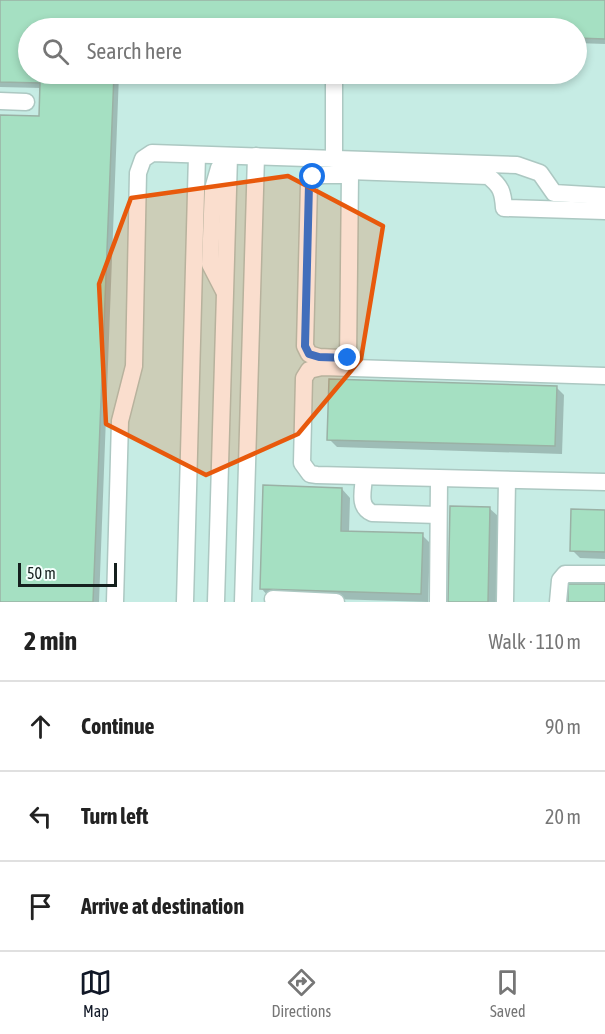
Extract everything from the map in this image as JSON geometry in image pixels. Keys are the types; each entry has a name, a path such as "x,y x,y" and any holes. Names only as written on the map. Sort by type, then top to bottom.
{"lane":[{"path":"335,84 345,166 348,358"},
{"path":"0,101 26,102"},
{"path":"115,602 120,421 134,366 138,173 143,159 152,153 256,156 345,166 488,176 500,185 504,208 605,212"},
{"path":"185,602 197,154"},
{"path":"216,602 229,156"},
{"path":"243,602 256,156"},
{"path":"605,196 554,193 540,173 517,165 345,166 313,177 309,184 305,338 305,346 309,354 319,357 605,369"},
{"path":"224,324 251,325"},
{"path":"605,376 322,367 309,370 304,378 302,463 310,474 605,482"},
{"path":"364,477 362,505 365,510 372,513 438,515"},
{"path":"438,602 439,479"},
{"path":"505,602 507,480"},
{"path":"558,602 560,580 565,574 605,574"},
{"path":"273,599 336,602"}],"highlighted area":[{"path":"288,176 383,226 361,359 298,434 206,475 106,424 99,284 131,198"}],"shaded area":[{"path":"0,0 605,0 605,602 0,602"}],"building":[{"path":"0,0 605,0 605,39 587,38 587,18 18,18 18,82 0,82"},
{"path":"40,84 114,84 93,602 0,602 0,115 39,116"},
{"path":"329,379 557,386 555,446 327,440"},
{"path":"263,485 342,488 341,531 423,533 421,594 260,589"},
{"path":"450,506 490,507 488,602 448,602"},
{"path":"571,509 605,510 605,552 570,551"},
{"path":"568,584 605,584 605,602 568,602"}],"route":[{"path":"313,177 309,184 305,346 309,354 319,357 348,358"}]}
